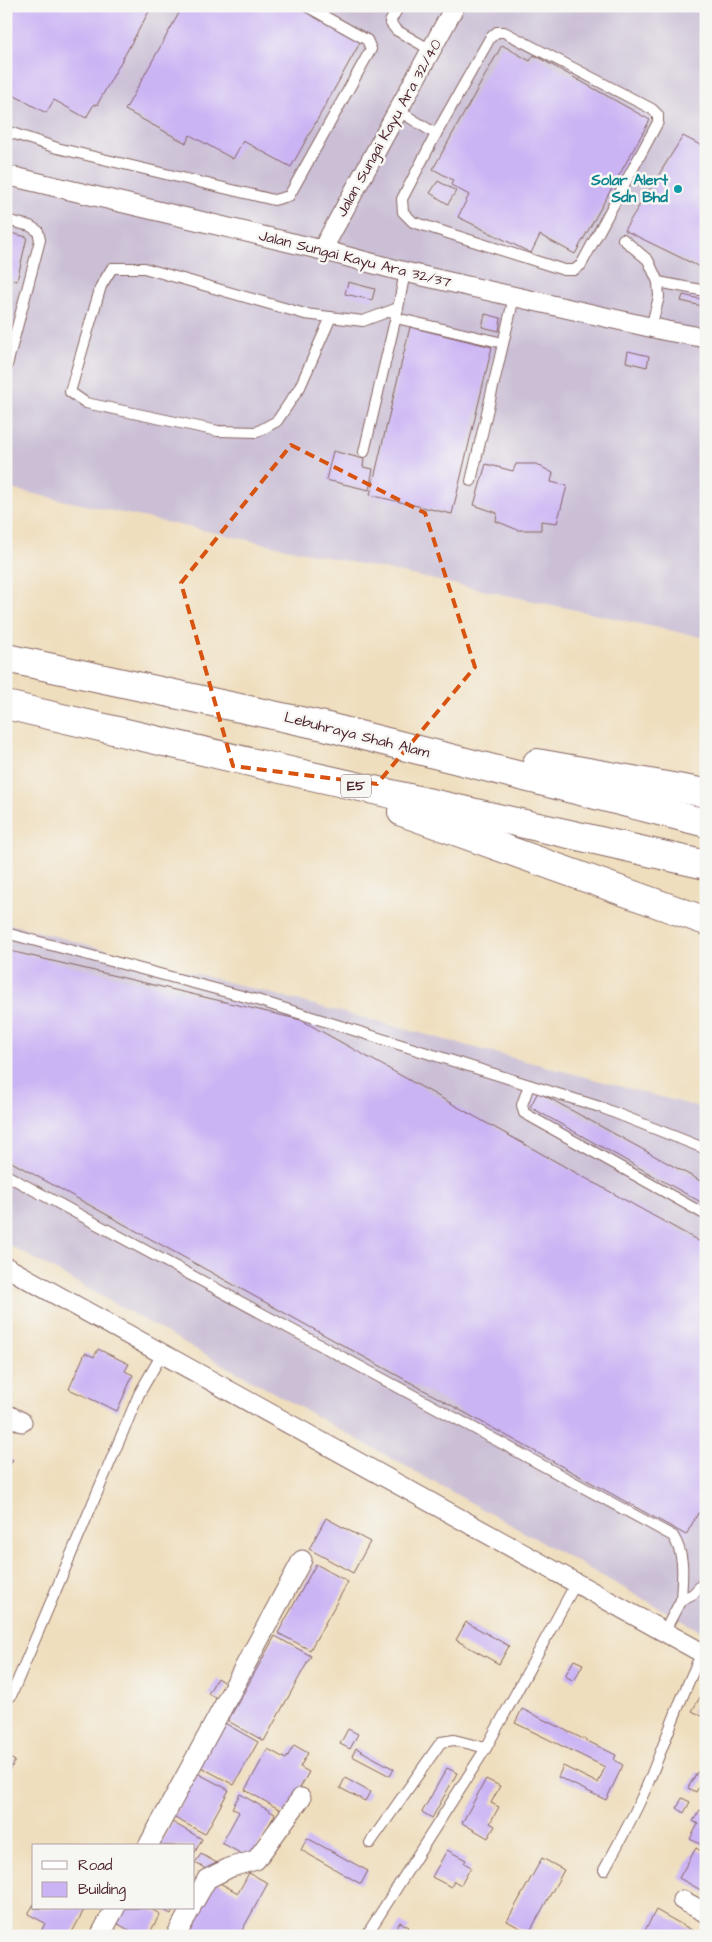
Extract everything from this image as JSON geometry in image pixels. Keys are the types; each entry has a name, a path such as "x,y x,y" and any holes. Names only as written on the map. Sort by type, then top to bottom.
{"highway":[{"name":"Lebuhraya Shah Alam","path":"6,658 324,726 706,823"},
{"name":"E5","path":"6,705 706,865"},
{"path":"324,726 706,793"},
{"path":"263,765 418,817 706,921"}],"street":[{"name":"Jalan Sungai Kayu Ara 32/40","path":"322,250 455,6"},
{"name":"Jalan Sungai Kayu Ara 32/37","path":"6,175 322,250 405,272 706,338"},
{"path":"6,1268 704,1654"},
{"path":"149,1844 302,1560"},
{"path":"195,1900 207,1879 231,1867 256,1860 301,1798"},
{"path":"682,1900 706,1913"},
{"path":"100,1936 114,1910"},
{"path":"176,1936 190,1910"}],"lane":[{"path":"6,131 57,148 274,200 288,196 371,48 367,40 306,6"},
{"path":"399,6 390,22 396,30 431,50"},
{"path":"497,32 504,32 513,36 652,109 658,115 658,122 582,266 574,270 564,270 413,222 403,212 402,199 436,134 490,38 497,32"},
{"path":"399,111 436,134"},
{"path":"6,220 30,226 38,231 40,240 6,370"},
{"path":"623,239 648,260 658,282 659,297 651,326"},
{"path":"331,317 300,387 277,421 257,432 218,431 86,403 70,392 101,286 112,268 144,268 305,314 331,317 363,321 397,313 503,343"},
{"path":"364,452 405,272"},
{"path":"658,282 706,292"},
{"path":"471,481 514,297"},
{"path":"6,933 257,1000 600,1107 706,1149"},
{"path":"529,1085 522,1106 524,1113 706,1215"},
{"path":"6,1175 673,1536 681,1548 680,1600 664,1632"},
{"path":"10,1696 139,1394 162,1354"},
{"path":"680,1600 693,1594 706,1580"},
{"path":"366,1936 486,1748 576,1583"},
{"path":"604,1870 626,1832 690,1677 704,1654"},
{"path":"370,1843 441,1742 454,1740 486,1748"}],"highlighted area":[{"path":"291,445 425,513 475,667 377,784 233,766 181,583"}],"shaded area":[{"path":"6,6 706,6 706,638 6,488"},
{"path":"6,923 706,1109 706,1634 6,1243"}],"building":[{"path":"6,6 152,6 97,105 94,104 86,118 54,100 46,113 6,91"},
{"path":"183,6 299,6 361,41 291,167 243,141 233,159 190,135 186,143 125,110"},
{"path":"502,45 530,61 534,55 650,120 575,254 540,235 531,253 458,217 469,195 451,185 453,180 433,169"},
{"name":"Solar Alert Sdn Bhd","path":"683,136 706,148 706,270 624,230"},
{"path":"438,181 456,191 448,204 430,193"},
{"path":"6,232 27,237 17,281 6,278"},
{"path":"348,282 375,289 372,300 345,294"},
{"path":"683,295 704,300 702,306 681,301"},
{"path":"485,314 501,318 499,331 482,327"},
{"path":"410,327 492,347 452,514 370,495"},
{"path":"628,351 649,356 647,367 626,362"},
{"path":"333,451 364,459 363,467 373,469 369,490 326,480"},
{"path":"486,464 513,471 516,464 536,464 553,473 551,482 567,486 557,523 541,521 541,530 518,530 496,521 497,513 474,505"},
{"path":"6,950 301,1020 706,1245 706,1518 698,1513 686,1535 6,1159"},
{"path":"538,1092 706,1184 706,1205 530,1107"},
{"path":"98,1349 129,1364 125,1371 133,1375 117,1411 69,1389 85,1353 94,1357"},
{"path":"6,1457 13,1460 6,1472"},
{"path":"326,1518 370,1542 353,1573 309,1549"},
{"path":"316,1564 348,1582 310,1650 278,1633"},
{"path":"466,1622 509,1646 499,1664 456,1640"},
{"path":"275,1636 311,1656 264,1741 228,1721"},
{"path":"574,1660 583,1664 574,1681 565,1676"},
{"path":"217,1678 228,1685 219,1700 208,1694"},
{"path":"706,1687 706,1718 692,1711"},
{"path":"522,1709 616,1755 614,1760 623,1765 606,1800 558,1777 563,1766 598,1783 605,1767 515,1723"},
{"path":"221,1721 258,1742 234,1785 197,1765"},
{"path":"348,1729 358,1734 350,1749 340,1744"},
{"path":"294,1745 308,1753 300,1767 309,1772 286,1813 245,1790 268,1749 286,1759"},
{"path":"356,1748 394,1769 390,1776 352,1756"},
{"path":"6,1756 15,1761 6,1777"},
{"path":"447,1768 457,1773 432,1818 422,1812"},
{"path":"697,1772 705,1776 696,1792 688,1788"},
{"path":"197,1773 229,1790 205,1834 173,1817"},
{"path":"345,1778 370,1792 365,1801 340,1788"},
{"path":"486,1779 500,1786 491,1803 499,1807 490,1823 495,1826 488,1838 462,1823"},
{"path":"240,1794 275,1814 251,1859 222,1843 239,1812 232,1808"},
{"path":"682,1798 690,1802 684,1813 677,1808"},
{"path":"700,1810 706,1813 706,1847 690,1839 698,1824 693,1821"},
{"path":"172,1822 202,1839 195,1852 195,1844 160,1844"},
{"path":"307,1838 368,1871 361,1884 301,1850"},
{"path":"696,1848 706,1854 706,1893 679,1878"},
{"path":"447,1850 466,1860 464,1863 471,1867 461,1885 454,1881 451,1887 432,1877"},
{"path":"201,1854 217,1863 212,1872 195,1863"},
{"path":"542,1858 564,1870 529,1933 507,1921"},
{"path":"249,1873 268,1883 239,1936 196,1936 188,1931 216,1881 238,1893"},
{"path":"32,1907 32,1910 84,1910 70,1936 39,1936 45,1923 28,1914"},
{"path":"119,1910 153,1910 160,1914 148,1936 139,1936 113,1921"},
{"path":"164,1910 173,1910 171,1914"},
{"path":"656,1910 702,1936 642,1936"},
{"path":"400,1922 409,1927 404,1936 392,1936"},
{"path":"116,1930 126,1936 113,1936"}],"place":[{"name":"Solar Alert Sdn Bhd","path":"678,189"}]}
